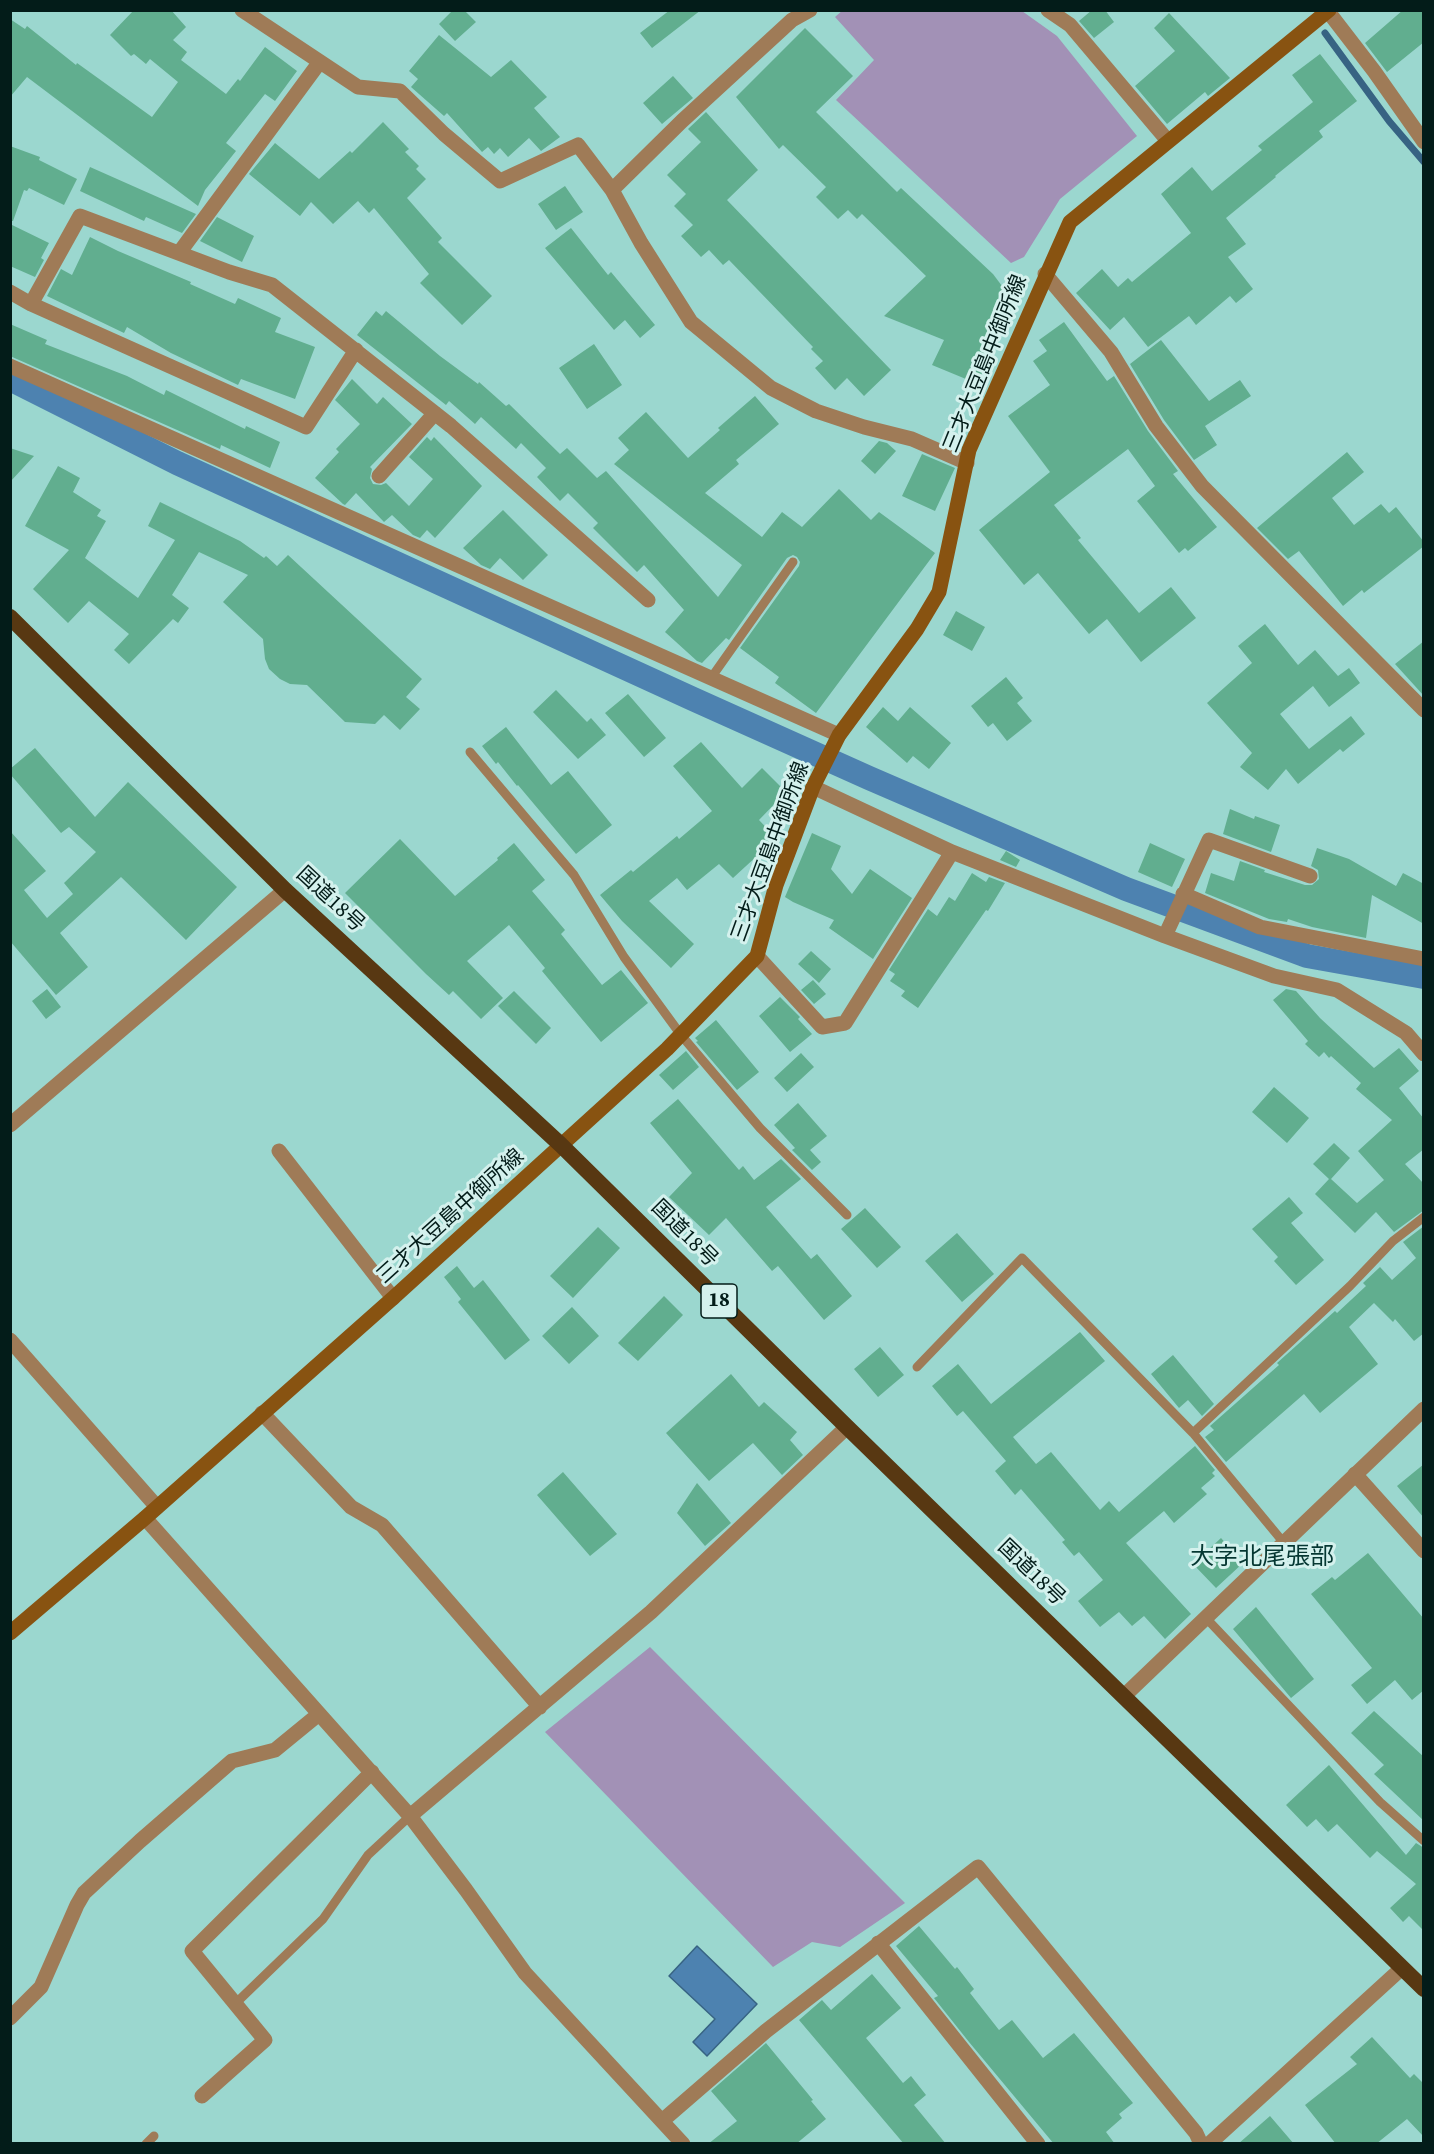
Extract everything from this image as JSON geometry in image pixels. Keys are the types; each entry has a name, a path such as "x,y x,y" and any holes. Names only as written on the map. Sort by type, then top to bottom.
{"highway":[{"name":"国道18号","path":"10,617 285,890 561,1145 1424,1989"}],"main road":[{"name":"三才大豆島中御所線","path":"10,1633 151,1513 393,1298 681,1035 757,956 776,885 813,787 839,735 917,629 939,592 969,450 1070,222 1328,11"}],"street":[{"path":"242,10 358,87 400,92 444,134 500,181 578,146 612,190 641,243 691,322 771,388 816,411 864,427 912,439 967,463"},
{"path":"612,190 787,15 810,10"},
{"path":"1048,10 1070,25 1168,141"},
{"path":"1328,11 1424,142"},
{"path":"179,253 319,63"},
{"path":"31,304 80,216 229,272 272,285 435,413 648,600"},
{"path":"1045,274 1111,352 1156,426 1202,486 1424,710"},
{"path":"10,292 31,304 306,427 356,350"},
{"path":"10,366 839,735"},
{"path":"379,476 435,413"},
{"path":"813,787 952,852 1167,931 1274,976 1337,990 1406,1033 1424,1054"},
{"path":"1167,931 1209,840 1310,876"},
{"path":"757,956 822,1027 845,1023 952,852"},
{"path":"10,1125 285,890"},
{"path":"1182,896 1260,927 1424,959"},
{"path":"279,1151 393,1298"},
{"path":"10,1340 319,1714 410,1816 525,1973 683,2144"},
{"path":"1124,1696 1424,1409"},
{"path":"262,1413 351,1508 382,1525 540,1707"},
{"path":"410,1816 651,1612 847,1427"},
{"path":"1355,1474 1424,1551"},
{"path":"10,2018 41,1987 84,1893 232,1761 275,1750 319,1714"},
{"path":"202,2096 266,2040 192,1952 372,1772"},
{"path":"662,2121 766,2031 878,1942 978,1867 1196,2133 1201,2144"},
{"path":"878,1942 1038,2144"},
{"path":"1209,2144 1402,1968"}],"lane":[{"path":"711,678 793,562"},
{"path":"470,752 574,875 624,957 681,1035 760,1128 847,1215"},
{"path":"1193,1433 1350,1286 1393,1241 1424,1217"},
{"path":"917,1367 1022,1258 1193,1433 1284,1543"},
{"path":"1206,1617 1380,1802 1424,1841"},
{"path":"236,2003 323,1919 368,1855 410,1816"},
{"path":"146,2144 154,2136"}],"shaded area":[{"path":"843,10 1022,11 1057,36 1137,136 1060,199 1024,257 1011,263 836,100 874,60 835,17"},
{"path":"650,1647 905,1903 840,1947 812,1942 773,1967 545,1732"}],"water":[{"path":"697,1946 757,2004 707,2056 693,2042 715,2019 669,1976"}],"building":[{"path":"134,10 171,10 186,27 173,40 187,52 181,60 226,94 238,79 240,81 265,47 297,71 275,101 265,94 226,143 236,151 205,190 198,206 27,77 10,97 10,19 25,29 27,26 76,65 77,63 152,117 178,82 150,59 146,64 134,54 131,56 110,35"},
{"path":"453,10 464,10 476,22 455,41 439,24"},
{"path":"670,10 701,10 652,48 640,33"},
{"path":"1092,10 1105,10 1114,22 1094,38 1079,21"},
{"path":"1403,10 1424,10 1424,42 1387,72 1365,43"},
{"path":"1169,13 1230,78 1208,96 1205,92 1167,124 1135,86 1175,51 1154,28"},
{"path":"805,28 853,76 816,112 897,192 901,188 993,274 1014,302 978,384 932,365 944,340 884,316 926,276 862,214 857,219 848,210 838,219 816,197 826,187 783,145 779,149 736,97"},
{"path":"439,35 491,77 511,60 547,97 534,108 560,137 541,151 529,138 508,157 500,148 494,154 488,147 482,152 447,113 444,116 411,87 418,79 409,71"},
{"path":"1320,54 1357,101 1319,131 1323,137 1226,218 1246,244 1228,257 1253,289 1236,303 1230,296 1196,325 1189,316 1148,347 1124,317 1110,330 1076,293 1102,269 1118,287 1128,278 1132,282 1191,233 1161,194 1192,167 1212,191 1262,150 1258,146 1313,102 1292,75"},
{"path":"673,76 693,98 662,124 643,103"},
{"path":"706,112 758,170 727,200 891,370 864,396 847,378 835,390 815,368 823,361 811,349 813,347 729,260 723,265 709,250 701,257 681,236 693,225 674,206 686,194 667,175 701,142 688,129"},
{"path":"383,122 409,149 405,152 419,166 416,169 426,179 407,198 442,238 438,242 492,296 462,325 420,283 429,274 374,208 369,213 358,201 333,224 311,202 300,216 249,174 275,143 319,179 350,151 352,153"},
{"path":"10,146 40,157 39,160 77,179 64,205 29,188 27,191 24,190 13,221 10,221"},
{"path":"90,167 196,214 182,233 146,217 144,221 80,191"},
{"path":"565,186 583,212 556,230 538,204"},
{"path":"217,217 254,236 242,262 200,241"},
{"path":"10,224 49,243 41,258 44,260 35,277 10,266"},
{"path":"571,228 608,275 611,272 655,325 640,338 625,320 614,330 545,248"},
{"path":"90,237 235,304 238,298 281,318 275,332 315,347 295,399 241,379 238,385 171,353 127,327 124,333 47,296 61,269 72,275"},
{"path":"376,311 382,316 386,311 440,356 478,384 479,382 506,406 509,404 560,454 567,448 597,478 606,471 718,597 742,565 614,464 629,450 618,438 646,412 688,458 755,396 779,424 736,460 739,464 705,493 762,537 782,512 802,527 839,489 871,520 879,512 935,553 816,713 775,683 779,677 740,648 799,566 800,562 797,557 793,555 787,558 729,640 726,638 702,663 697,661 665,632 684,610 644,565 637,572 593,528 598,523 568,493 560,501 537,477 546,468 521,443 516,449 481,417 475,424 449,401 446,405 357,335"},
{"path":"1064,322 1107,381 1114,376 1148,431 1178,471 1173,474 1217,527 1188,551 1185,548 1179,553 1137,501 1155,486 1128,449 1054,505 1081,538 1078,540 1139,613 1171,587 1196,618 1141,662 1107,619 1089,634 1038,573 1024,585 979,530 1050,472 1008,416 1050,385 1033,361 1047,351 1039,340"},
{"path":"10,324 47,340 45,344 127,376 164,395 166,390 245,429 246,426 280,442 270,468 221,445 220,449 10,356"},
{"path":"1161,340 1209,401 1240,380 1251,396 1205,426 1217,445 1194,460 1164,420 1130,364"},
{"path":"594,344 622,385 587,409 559,368"},
{"path":"352,379 377,404 383,397 412,424 370,467 372,469 370,478 373,484 386,483 409,506 433,479 409,457 427,437 431,441 434,437 482,486 435,538 427,530 420,538 413,535 392,515 384,522 356,493 345,505 343,504 315,478 339,452 336,449 360,424 335,400"},
{"path":"879,441 887,443 896,451 875,474 861,461"},
{"path":"10,448 34,456 10,482"},
{"path":"1347,452 1364,472 1332,498 1354,525 1381,504 1389,513 1396,507 1424,542 1424,546 1364,593 1362,590 1343,606 1299,551 1288,559 1257,528"},
{"path":"922,454 955,468 935,511 902,496"},
{"path":"58,466 80,478 73,492 101,510 97,516 106,521 85,558 138,598 175,540 148,526 160,502 240,541 264,558 266,556 277,566 288,555 422,679 406,697 420,709 400,730 384,715 375,724 345,722 307,685 290,684 280,679 269,669 265,659 263,639 223,602 248,575 199,552 172,595 189,608 178,623 173,619 129,664 114,650 129,634 89,601 68,623 33,589 69,550 25,526"},
{"path":"503,510 548,555 523,580 500,558 490,569 481,565 463,548"},
{"path":"956,611 985,627 972,651 943,635"},
{"path":"1265,624 1298,665 1315,650 1338,676 1349,668 1360,683 1329,707 1313,686 1280,714 1309,749 1351,716 1365,734 1343,752 1340,749 1298,784 1286,769 1268,790 1240,767 1252,753 1207,703 1252,663 1238,646"},
{"path":"1424,641 1424,696 1395,664"},
{"path":"1006,677 1023,698 1017,703 1032,721 1007,741 993,723 988,727 971,706"},
{"path":"556,690 587,722 591,718 606,735 578,759 533,712"},
{"path":"628,694 666,738 644,757 605,713"},
{"path":"883,707 898,721 910,707 951,743 929,769 913,756 907,763 866,727"},
{"path":"506,727 551,785 568,771 612,825 576,854 482,746"},
{"path":"701,742 742,788 762,768 786,792 759,820 779,841 761,858 758,855 733,878 719,864 687,890 677,878 649,901 694,944 671,968 622,921 600,895 631,870 633,872 677,836 679,839 712,811 673,766"},
{"path":"35,748 95,817 128,782 237,887 186,940 121,877 60,933 88,967 56,995 10,941 10,831 46,871 24,890 47,918 73,894 64,883 96,852 69,827 61,833 10,774 10,769"},
{"path":"1230,809 1254,819 1255,816 1280,825 1271,852 1223,834"},
{"path":"812,833 841,846 831,869 852,894 870,869 912,898 873,959 829,928 834,920 785,897"},
{"path":"400,839 455,896 498,860 497,858 514,843 545,880 532,891 565,930 561,934 602,985 621,970 648,1003 601,1042 542,971 545,968 509,925 467,961 503,998 481,1019 453,991 449,995 426,974 345,893"},
{"path":"1150,843 1185,859 1172,887 1138,872"},
{"path":"1317,848 1349,859 1396,886 1403,873 1424,884 1424,924 1372,895 1366,938 1312,927 1288,919 1287,922 1269,919 1205,893 1211,873 1234,881 1240,861 1265,870 1264,872 1305,885 1312,885 1319,879 1318,870 1311,866"},
{"path":"1006,851 1020,860 1016,867 1000,860"},
{"path":"972,873 986,882 989,877 1005,883 988,911 986,910 918,1008 901,996 905,991 890,981 895,974 889,970 928,909 937,916 949,897 955,901"},
{"path":"811,951 831,969 819,983 798,964"},
{"path":"813,980 826,994 814,1004 801,990"},
{"path":"47,989 61,1007 46,1019 32,1001"},
{"path":"1286,989 1296,991 1320,1018 1374,1068 1399,1048 1419,1071 1399,1088 1424,1119 1424,1149 1405,1164 1424,1184 1424,1210 1394,1232 1376,1212 1355,1233 1315,1194 1329,1179 1313,1164 1334,1143 1350,1158 1331,1179 1357,1203 1384,1180 1358,1151 1392,1120 1356,1089 1361,1083 1331,1056 1329,1058 1324,1052 1319,1057 1305,1044 1308,1041 1273,1000"},
{"path":"514,991 551,1028 536,1044 498,1006"},
{"path":"780,997 800,1017 798,1019 812,1034 790,1052 759,1016"},
{"path":"716,1020 759,1072 737,1090 696,1042 698,1041 695,1038"},
{"path":"686,1051 699,1067 673,1090 659,1075"},
{"path":"801,1053 814,1067 787,1092 774,1078"},
{"path":"1274,1087 1309,1118 1287,1143 1252,1112"},
{"path":"678,1099 739,1170 743,1166 754,1180 781,1159 801,1179 766,1207 811,1259 817,1254 852,1296 824,1320 778,1266 772,1271 726,1218 709,1235 669,1197 692,1173 650,1123"},
{"path":"798,1103 827,1136 810,1150 821,1162 812,1170 792,1150 795,1148 774,1125"},
{"path":"1289,1197 1303,1213 1291,1223 1324,1260 1296,1285 1274,1261 1278,1257 1252,1229"},
{"path":"865,1208 901,1247 877,1268 841,1229"},
{"path":"1424,1226 1424,1333 1414,1341 1395,1319 1393,1322 1374,1303 1349,1327 1378,1364 1320,1413 1304,1394 1226,1462 1205,1437 1214,1430 1210,1426 1279,1365 1277,1363 1366,1286 1363,1283 1380,1267 1392,1280 1416,1258 1403,1242"},
{"path":"598,1227 620,1248 573,1298 550,1276"},
{"path":"957,1233 994,1274 962,1302 925,1261"},
{"path":"457,1266 474,1288 483,1280 530,1340 505,1360 458,1302 461,1299 444,1277"},
{"path":"664,1296 683,1315 638,1361 618,1343"},
{"path":"572,1307 599,1336 569,1364 542,1336"},
{"path":"1080,1332 1105,1361 1013,1437 1036,1464 1051,1452 1100,1510 1109,1501 1119,1512 1195,1446 1215,1470 1212,1473 1215,1476 1201,1488 1207,1494 1174,1523 1164,1511 1126,1543 1191,1614 1165,1639 1144,1616 1132,1626 1119,1612 1100,1627 1078,1601 1103,1580 1079,1552 1074,1556 1062,1542 1065,1540 1021,1489 1015,1495 995,1471 1006,1461 963,1411 957,1416 932,1386 958,1364 991,1404"},
{"path":"880,1347 904,1375 878,1397 854,1369"},
{"path":"1173,1355 1214,1404 1202,1416 1188,1400 1179,1408 1151,1374"},
{"path":"731,1374 759,1407 764,1402 797,1432 790,1440 803,1455 782,1475 753,1443 709,1481 666,1433"},
{"path":"1424,1464 1424,1518 1397,1486"},
{"path":"563,1472 617,1534 590,1556 537,1495"},
{"path":"697,1483 731,1523 705,1546 677,1513"},
{"path":"1221,1538 1243,1563 1216,1588 1193,1564"},
{"path":"1368,1553 1424,1619 1424,1690 1412,1700 1395,1680 1367,1704 1351,1685 1372,1668 1311,1594 1332,1577 1335,1580"},
{"path":"1256,1607 1314,1679 1291,1698 1233,1629"},
{"path":"1374,1711 1424,1757 1424,1821 1374,1774 1384,1765 1351,1733"},
{"path":"1329,1765 1406,1855 1416,1843 1424,1848 1424,1931 1409,1916 1403,1922 1390,1908 1416,1884 1377,1851 1370,1858 1337,1824 1328,1832 1316,1819 1307,1827 1286,1805"},
{"path":"919,1926 974,1989 970,1993 999,2030 1012,2020 1043,2058 1074,2033 1133,2103 1119,2114 1122,2118 1106,2132 1115,2144 1054,2144 969,2042 934,1998 938,1996 896,1946"},
{"path":"872,1974 901,2008 866,2038 903,2083 911,2076 926,2095 914,2105 946,2144 904,2144 799,2020 822,2000 831,2010"},
{"path":"1372,2037 1410,2078 1414,2074 1424,2084 1424,2137 1407,2119 1376,2144 1336,2144 1305,2105 1357,2064 1350,2057"},
{"path":"766,2043 826,2119 796,2144 708,2144 737,2121 711,2091"},
{"path":"1270,2116 1294,2144 1238,2144"}],"waterway":[{"path":"1325,33 1389,121 1424,162"},
{"path":"10,379 177,463 693,699 1126,889 1307,956 1424,977"}],"district":[{"name":"大字北尾張部","path":"1262,1558"}]}
